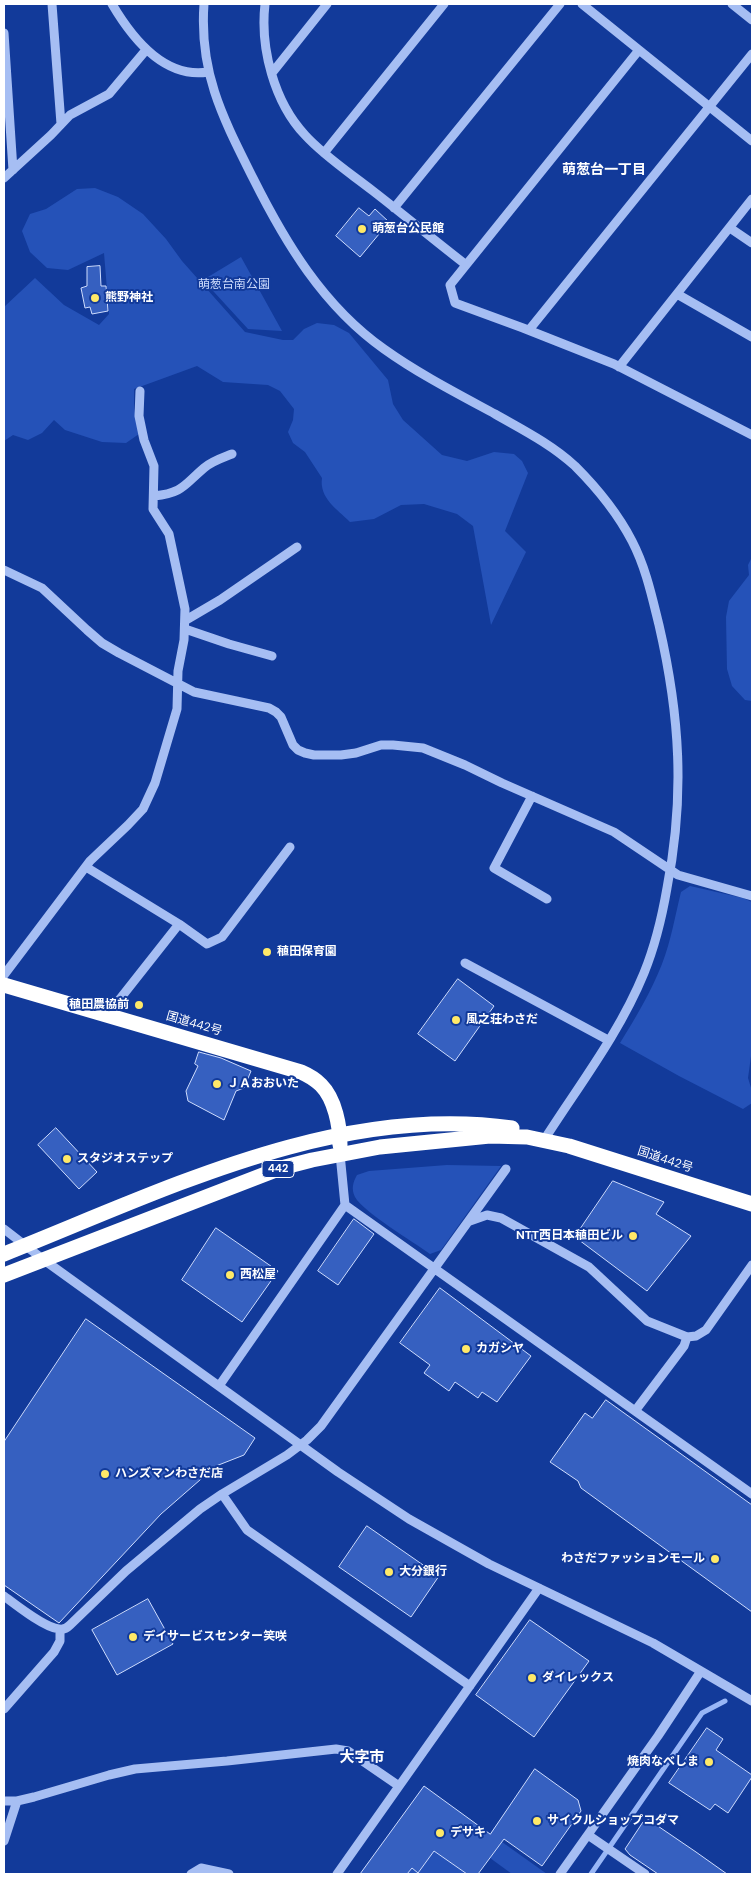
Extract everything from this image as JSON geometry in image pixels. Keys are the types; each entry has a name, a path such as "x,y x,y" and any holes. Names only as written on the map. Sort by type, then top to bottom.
{"highway":[{"name":"国道442号","path":"4,985 277,1063 309,1076 322,1085 328,1094 337,1117 340,1135 340,1154"},
{"name":"国道442号","path":"4,1254 214,1171 285,1148 340,1135 397,1127 448,1123 470,1123 519,1129 752,1204"},
{"name":"国道442号","path":"4,1275 281,1168 340,1154 413,1143 490,1136 527,1137 568,1146"}],"street":[{"path":"52,4 61,124"},
{"path":"112,4 146,50 163,62 176,68 198,74 208,72"},
{"path":"204,4 203,36 208,72 222,115 268,207 303,266 329,298 365,335 384,349 556,450 595,487 625,528 639,555 648,582 664,646 675,709 679,783 671,871 659,927 635,993 608,1040 546,1137"},
{"path":"265,4 266,40 272,73 282,101 297,126 308,139 465,264"},
{"path":"272,73 327,4"},
{"path":"324,152 444,4"},
{"path":"394,208 560,4"},
{"path":"582,4 752,141"},
{"path":"732,4 752,20"},
{"path":"4,33 13,170"},
{"path":"4,178 73,113 109,94 146,50"},
{"path":"639,50 465,264 450,285 455,304 529,330 619,367 752,435"},
{"path":"529,330 752,54"},
{"path":"619,367 752,199"},
{"path":"730,228 752,243"},
{"path":"677,294 752,338"},
{"path":"4,975 86,866 103,847 137,817 150,797 176,709 177,683 185,625 182,589 169,534 153,509 154,466 144,440 139,416 140,391"},
{"path":"154,496 176,491 187,485 215,460 232,454"},
{"path":"185,625 297,547"},
{"path":"4,570 32,583 51,595 87,630 110,649 194,692 269,708 276,712 281,717 293,744 298,750 314,755 341,755 356,753 381,745 423,748 614,832 671,871 698,881 752,896"},
{"path":"185,625 229,644 272,656"},
{"path":"532,796 494,868 548,899"},
{"path":"86,866 207,944 222,936 290,847"},
{"path":"108,1014 178,924"},
{"path":"465,963 608,1040"},
{"path":"219,1386 345,1205 340,1154"},
{"path":"60,1630 70,1625 136,1562 200,1509 301,1446 321,1426 506,1169"},
{"path":"345,1205 752,1494"},
{"path":"467,1223 476,1217 487,1215 501,1218 589,1267 641,1318 687,1337 696,1336 706,1330 752,1265"},
{"path":"4,1229 301,1446 409,1519 464,1551 653,1643 752,1701"},
{"path":"635,1411 684,1346 687,1337"},
{"path":"222,1494 247,1530 470,1686"},
{"path":"336,1874 539,1588"},
{"path":"4,1596 44,1623 60,1630"},
{"path":"4,1709 54,1652 60,1641 60,1630"},
{"path":"560,1874 701,1671"},
{"path":"4,1801 17,1801 135,1769 336,1749 348,1751 399,1786"},
{"path":"4,1841 17,1801"},
{"path":"588,1835 645,1874"},
{"path":"191,1874 201,1868 229,1874"}],"green space":[{"path":"95,188 118,197 143,214 245,332 283,340 293,340 304,329 317,323 334,325 349,333 388,380 393,404 403,420 442,455 467,461 494,452 514,454 522,461 528,473 505,531 526,552 491,625 473,526 457,514 424,504 401,505 374,519 350,522 330,503 323,491 322,478 305,452 293,443 288,432 293,420 294,409 280,391 268,385 223,382 197,366 134,389 134,408 139,434 126,443 102,442 65,430 54,420 42,433 28,440 13,435 4,441 4,307 35,278 64,305 99,325 109,314 104,253 68,270 47,268 30,252 22,231 30,214 46,209 77,189"},
{"name":"萌葱台南公園","path":"241,257 282,331 248,329 203,280"},
{"path":"752,557 752,701 745,700 732,686 727,669 726,617 729,601 749,575 748,565"},
{"path":"690,886 743,898 752,902 752,1049 748,1078 752,1091 752,1103 743,1109 620,1043 658,974 668,946 681,892"},
{"path":"447,1165 501,1166 441,1250 430,1254 368,1211 355,1197 353,1191 354,1180 357,1175 369,1171"},
{"path":"502,1842 547,1874 512,1874 490,1858"},
{"path":"434,1851 467,1874 407,1874 412,1868 418,1873"}],"building":[{"name":"萌葱台公民館","path":"359,208 369,216 375,209 389,222 360,257 336,236"},
{"name":"熊野神社","path":"100,266 101,286 106,286 108,311 92,314 90,307 85,308 81,288 87,286 87,267"},
{"name":"風之荘わさだ","path":"458,979 494,1006 455,1061 418,1034"},
{"name":"ＪＡおおいた","path":"199,1052 221,1058 251,1071 244,1088 236,1091 224,1120 188,1101 186,1091 198,1066 195,1064"},
{"name":"スタジオステップ","path":"56,1128 97,1172 79,1189 38,1145"},
{"name":"NTT西日本稙田ビル","path":"613,1181 664,1202 656,1214 691,1236 647,1291 575,1237"},
{"path":"354,1219 374,1234 338,1285 318,1271"},
{"name":"西松屋","path":"216,1228 278,1271 242,1322 182,1280"},
{"name":"カガシヤ","path":"440,1288 531,1356 497,1402 482,1392 478,1398 455,1382 449,1391 424,1373 430,1365 400,1343"},
{"name":"ハンズマンわさだ店","path":"86,1319 255,1438 244,1455 216,1466 161,1514 59,1623 4,1585 4,1442"},
{"name":"わさだファッションモール","path":"606,1400 752,1505 752,1612 581,1488 578,1481 550,1462 585,1413 592,1418"},
{"name":"大分銀行","path":"367,1526 439,1576 411,1617 339,1567"},
{"name":"デイサービスセンター笑咲","path":"148,1599 173,1644 117,1675 92,1630"},
{"name":"ダイレックス","path":"530,1620 589,1661 534,1737 476,1695"},
{"name":"焼肉なべしま","path":"707,1728 723,1739 716,1750 752,1775 728,1813 715,1804 710,1810 669,1783"},
{"path":"535,1769 578,1800 581,1811 542,1866 504,1839 478,1874 467,1874 434,1851 418,1873 412,1868 407,1874 360,1874 424,1786 490,1834"},
{"path":"649,1820 727,1874 658,1874 630,1855 625,1849 643,1822"}],"waterway":[{"path":"591,1874 702,1713 725,1701"}],"place":[{"name":"萌葱台公民館","path":"362,229"},
{"name":"熊野神社","path":"95,298"},
{"name":"稙田保育園","path":"267,952"},
{"name":"稙田農協前","path":"139,1005"},
{"name":"風之荘わさだ","path":"456,1020"},
{"name":"ＪＡおおいた","path":"217,1084"},
{"name":"スタジオステップ","path":"67,1159"},
{"name":"NTT西日本稙田ビル","path":"633,1236"},
{"name":"西松屋","path":"230,1275"},
{"name":"カガシヤ","path":"466,1349"},
{"name":"ハンズマンわさだ店","path":"105,1474"},
{"name":"わさだファッションモール","path":"715,1559"},
{"name":"大分銀行","path":"389,1572"},
{"name":"デイサービスセンター笑咲","path":"133,1637"},
{"name":"ダイレックス","path":"532,1678"},
{"name":"焼肉なべしま","path":"709,1762"},
{"name":"サイクルショップコダマ","path":"537,1821"},
{"name":"デサキ","path":"440,1833"}],"district":[{"name":"萌葱台一丁目","path":"604,170"},
{"name":"大字市","path":"362,1758"}]}
